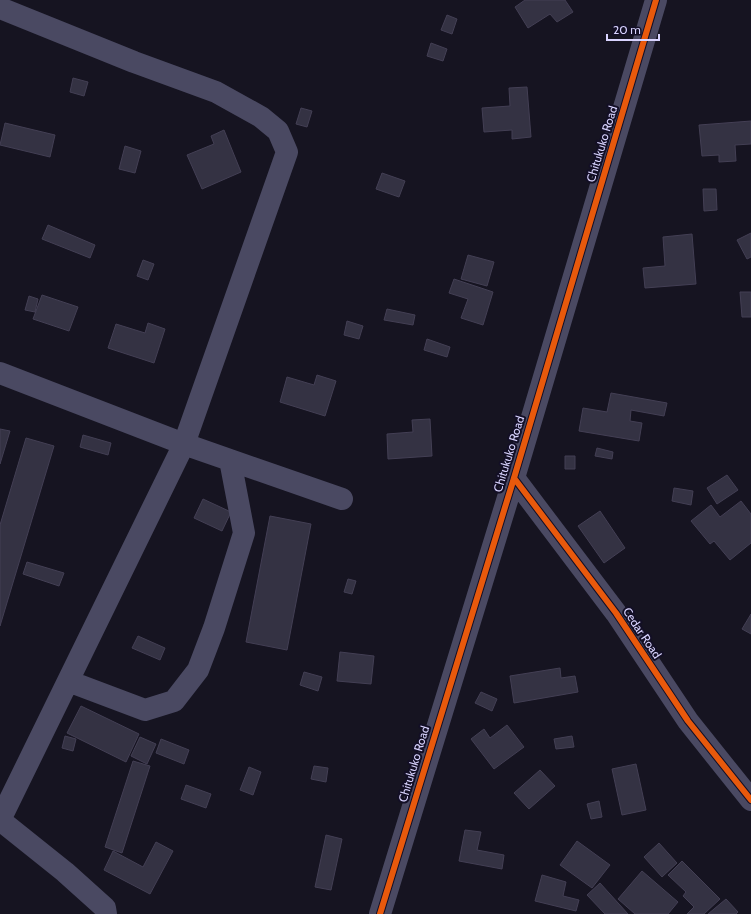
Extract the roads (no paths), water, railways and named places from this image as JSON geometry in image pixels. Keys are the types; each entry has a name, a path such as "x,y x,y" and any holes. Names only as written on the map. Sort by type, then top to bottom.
{"street":[{"name":"Chitukuko Road","path":"380,914 514,478 656,0"},
{"path":"0,8 134,62 216,92 261,117 278,132 287,152 184,444 0,820 88,892 105,908 106,914"},
{"path":"0,373 184,444 342,499"},
{"path":"68,681 145,710 174,701 198,670 214,628 244,533 230,460"},
{"name":"Cedar Road","path":"514,478 616,613 688,721 751,800"}]}
